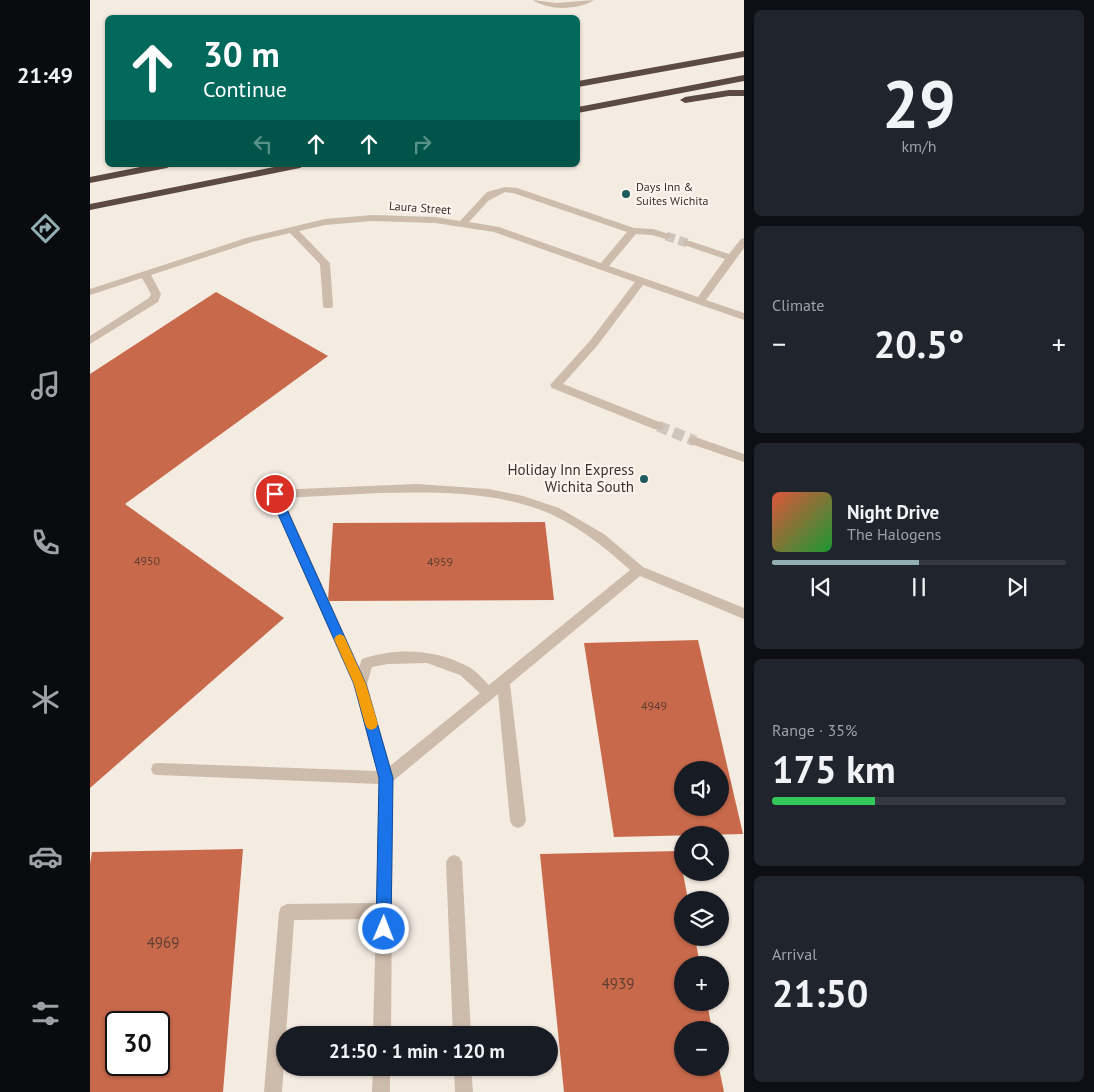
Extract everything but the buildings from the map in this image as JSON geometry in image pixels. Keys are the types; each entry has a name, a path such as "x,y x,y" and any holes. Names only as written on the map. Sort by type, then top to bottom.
{"highway":[{"path":"580,84 744,54"},
{"path":"580,110 744,78"},
{"path":"580,116 729,92 744,93"},
{"path":"90,180 157,167"},
{"path":"90,207 290,167"}],"street":[{"path":"537,0 546,5 569,6 590,0"},
{"path":"462,224 491,192 502,188 514,190 633,231 652,232 666,236"},
{"name":"Laura Street","path":"90,292 249,240 325,222 372,218 435,220 496,229 744,317"},
{"path":"292,230 325,264 328,306"},
{"path":"603,267 633,231"},
{"path":"700,301 744,241"},
{"path":"687,243 731,258"},
{"path":"90,342 154,300 156,294 145,274"},
{"path":"641,280 593,344 556,385 658,426"},
{"path":"695,441 744,458"},
{"path":"382,1026 386,778 360,684 275,494 414,488 496,493 555,511 609,542 639,570 744,614"},
{"path":"158,769 386,778 639,570"},
{"path":"360,684 367,664 388,658 428,657 465,671 489,693"},
{"path":"503,681 518,822"},
{"path":"454,862 462,1026"},
{"path":"282,1026 287,912 384,911"},
{"path":"273,1092 276,1074"},
{"path":"382,1076 382,1092"},
{"path":"463,1076 464,1092"}],"tunnel":[{"path":"666,236 687,243"},
{"path":"658,426 695,441"}],"slow traffic":[{"path":"340,639 360,684 371,724"}],"place":[{"name":"Days Inn & Suites Wichita","path":"626,194"},
{"name":"Holiday Inn Express Wichita South","path":"644,479"}],"route":[{"path":"275,494 360,684 386,778 384,929"}]}
